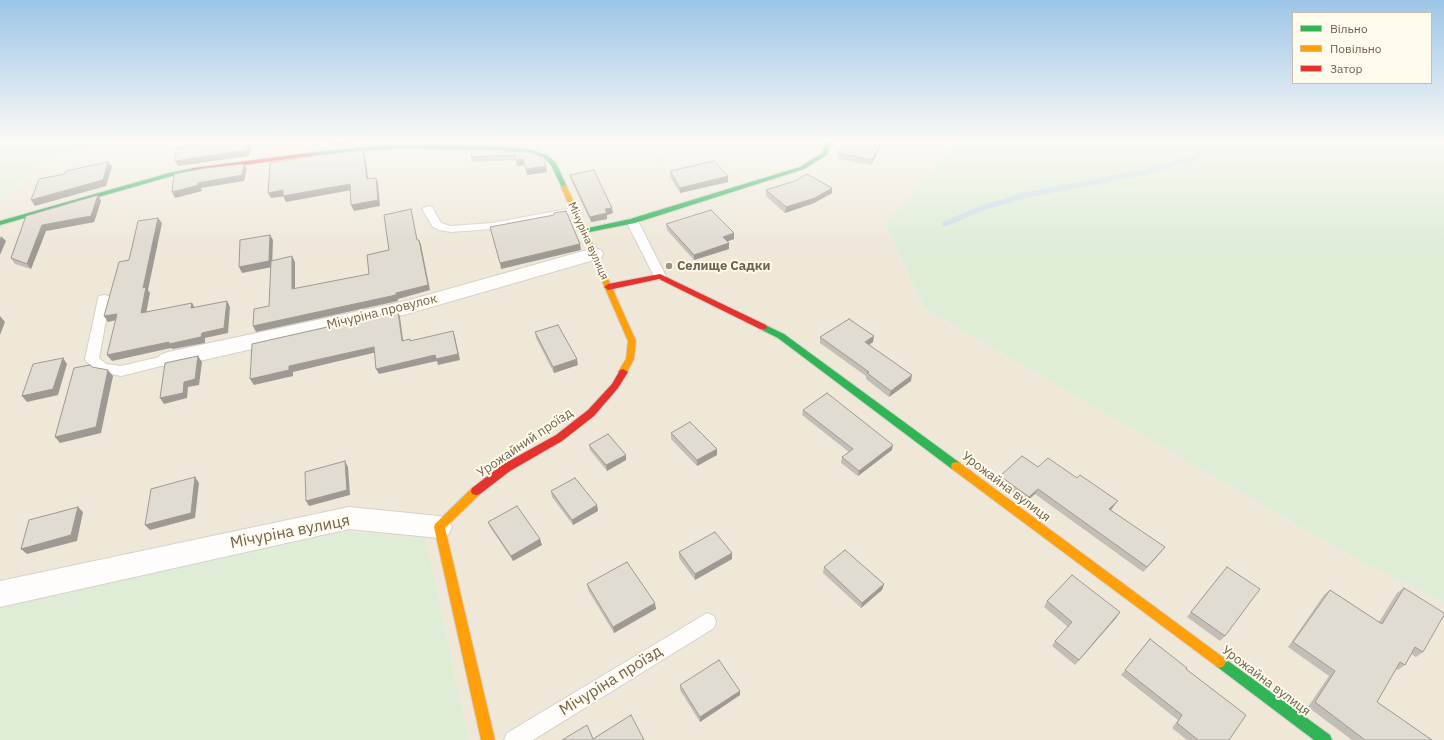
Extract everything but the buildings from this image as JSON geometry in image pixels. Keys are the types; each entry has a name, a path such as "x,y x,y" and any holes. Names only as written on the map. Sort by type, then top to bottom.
{"street":[{"name":"Мічуріна вулиця","path":"0,223 166,176"},
{"name":"Мічуріна вулиця","path":"559,176 608,287"},
{"path":"584,231 632,221 776,176"},
{"name":"Мічуріна провулок","path":"168,360 407,307 594,254"},
{"path":"608,287 660,276"},
{"name":"Урожайна вулиця","path":"660,276 781,336 1324,740"},
{"name":"Урожайний проїзд","path":"439,527 471,495 506,468 559,438 591,413 615,386 630,359 632,341 608,287"},
{"name":"Мічуріна вулиця","path":"0,594 349,518 439,527"},
{"path":"439,527 488,740"}],"lane":[{"path":"428,209 437,225 451,230 492,226 575,210"},
{"path":"632,221 660,276"},
{"path":"104,299 92,359 102,368 121,371 168,360"},
{"name":"Мічуріна проїзд","path":"514,740 707,622"}],"path":[{"path":"666,176 684,205"}],"shaded area":[{"path":"28,176 928,176 885,224 924,308 1354,558 1444,603 1444,740 469,740 426,538 0,605 0,200"}],"green space":[{"path":"0,176 28,176 0,200"},
{"path":"928,176 1444,176 1444,603 1354,558 924,308 885,224"},
{"path":"345,531 426,538 469,740 0,740 0,605"}],"waterway":[{"path":"945,224 982,208 1026,195 1127,176"}],"traffic: fast":[{"path":"0,223 166,176"},
{"path":"559,176 564,187"},
{"path":"584,231 632,221 778,176"},
{"path":"763,327 781,336 956,466"},
{"path":"1220,662 1325,740"}],"traffic: slow":[{"path":"564,187 632,341 630,359 623,372"},
{"path":"956,466 1220,662"},
{"path":"476,491 439,527 488,740"}],"traffic: jam":[{"path":"608,287 660,276 763,327"},
{"path":"476,491 506,468 559,438 591,413 615,386 623,372"}],"place":[{"name":"Селище Садки","path":"669,266"}]}
